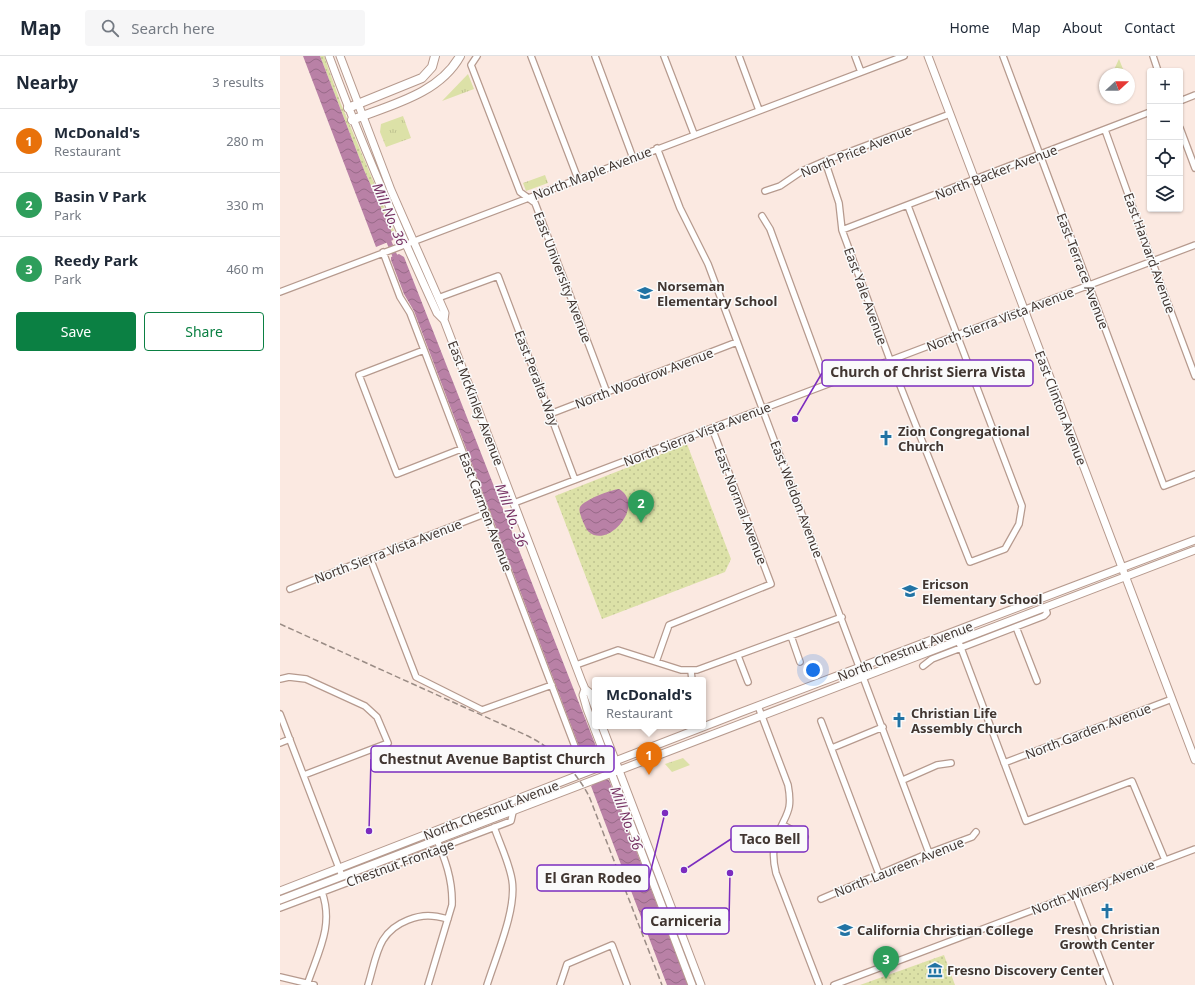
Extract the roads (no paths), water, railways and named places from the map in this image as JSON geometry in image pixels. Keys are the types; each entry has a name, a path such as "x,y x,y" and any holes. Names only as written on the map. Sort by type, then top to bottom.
{"highway":[{"path":"348,108 422,78 432,67 435,56"},
{"path":"352,120 430,88 448,74 460,56"}],"main road":[{"name":"East McKinley Avenue","path":"328,56 402,245 436,313 444,320 585,689 590,693 592,699"},
{"name":"East McKinley Avenue","path":"340,56 362,116 413,241 445,313 444,320"},
{"name":"East Clinton Avenue","path":"928,56 1023,310 1195,760"},
{"name":"North Chestnut Avenue","path":"706,726 1195,540"},
{"name":"North Chestnut Avenue","path":"280,900 513,812 594,778 1195,550"},
{"name":"East McKinley Avenue","path":"585,689 583,695 592,720"},
{"path":"693,741 698,734 723,724 739,713"},
{"name":"East McKinley Avenue","path":"595,729 692,985"},
{"path":"603,729 701,985"},
{"name":"North Chestnut Avenue","path":"280,891 507,805 698,729"},
{"path":"577,785 588,772"},
{"path":"485,822 491,816 505,811 507,805"},
{"path":"633,829 645,848 663,895 668,899"}],"street":[{"name":"East University Avenue","path":"477,56 471,65 520,192 535,203 607,393"},
{"path":"531,56 578,179"},
{"path":"595,56 633,158"},
{"path":"664,56 694,134"},
{"path":"739,56 759,110"},
{"path":"855,56 861,72"},
{"name":"North Maple Avenue","path":"280,292 694,134 904,56"},
{"name":"East Terrace Avenue","path":"1003,56 1164,486 1195,474"},
{"path":"1153,56 1157,68"},
{"path":"1183,99 1195,95"},
{"name":"North Backer Avenue","path":"842,230 1147,113"},
{"name":"North Price Avenue","path":"765,192 776,188 802,171 825,161 950,114"},
{"name":"East Harvard Avenue","path":"1105,130 1195,376"},
{"path":"1183,136 1195,168"},
{"name":"East Weldon Avenue","path":"658,148 680,208 708,264 842,616 930,853"},
{"name":"East Yale Avenue","path":"825,161 839,203 842,230 890,360 970,562 1005,549 1019,524 1022,506 956,335"},
{"path":"908,206 956,335"},
{"path":"762,216 770,229 828,384"},
{"name":"North Sierra Vista Avenue","path":"514,503 1195,245"},
{"name":"East Carmen Avenue","path":"383,252 400,297 410,313 552,684 588,772"},
{"name":"East Peralta Way","path":"438,298 498,276 575,480"},
{"name":"North Woodrow Avenue","path":"550,414 737,342"},
{"path":"424,350 359,375 397,474 461,448"},
{"name":"East Normal Avenue","path":"656,662 669,625 771,584 712,428"},
{"name":"North Sierra Vista Avenue","path":"290,589 486,513"},
{"path":"370,558 416,677 482,710 552,684"},
{"name":"North Chestnut Avenue","path":"923,666 929,661 1044,616 1046,613 1045,607"},
{"path":"576,665 618,650 691,671 703,669 842,616"},
{"path":"1016,627 1037,681"},
{"path":"955,632 1026,820 1132,781 1165,860"},
{"path":"790,636 800,662"},
{"path":"738,656 748,682"},
{"path":"691,671 692,677"},
{"path":"280,679 289,676 306,679 365,706 377,717 388,743 304,775"},
{"name":"North Garden Avenue","path":"1004,764 1172,699"},
{"path":"758,706 788,785 790,808 775,844 774,855 776,873 819,985"},
{"path":"280,714 342,876"},
{"path":"821,721 879,874"},
{"path":"832,748 883,727"},
{"path":"280,743 290,739"},
{"path":"903,780 937,765 951,763"},
{"name":"Chestnut Frontage","path":"280,908 511,821 513,812"},
{"path":"782,825 805,837"},
{"path":"487,985 512,907 513,893 509,869 494,827"},
{"path":"428,985 452,905 452,885 450,873 434,832"},
{"name":"North Laureen Avenue","path":"821,899 972,837 976,832"},
{"name":"North Winery Avenue","path":"834,985 1195,849"},
{"path":"280,977 310,984 326,927 327,910 322,892"},
{"path":"1075,894 1110,985"},
{"path":"368,985 380,945 389,930 396,924 425,915 448,919"},
{"path":"560,985 567,964 612,945 627,985"}],"water":[{"path":"303,56 320,56 364,170 394,237 393,240 376,247"},
{"path":"399,254 404,257 601,759 598,763 589,766 586,765 414,311 404,294 391,260 391,257"},
{"path":"619,489 626,496 628,505 626,514 621,523 606,535 597,536 589,532 586,529 580,513 580,507 582,504 610,491"},
{"path":"604,778 609,780 688,985 667,985 591,786"}],"waterway":[{"name":"Mill No. 36","path":"387,237 397,261"}],"railway":[{"path":"280,624 528,736 547,747 563,761 577,777 589,796 662,985"}],"place":[{"name":"Norseman Elementary School","path":"645,293"},
{"name":"Church of Christ Sierra Vista","path":"795,419"},
{"name":"Zion Congregational Church","path":"886,438"},
{"name":"Basin V Park","path":"641,523"},
{"name":"Ericson Elementary School","path":"910,591"},
{"name":"Christian Life Assembly Church","path":"899,720"},
{"name":"McDonald's","path":"649,775"},
{"name":"El Gran Rodeo","path":"665,813"},
{"name":"Chestnut Avenue Baptist Church","path":"369,831"},
{"name":"Taco Bell","path":"684,870"},
{"name":"Carniceria","path":"730,873"},
{"name":"Fresno Christian Growth Center","path":"1107,911"},
{"name":"California Christian College","path":"845,930"},
{"name":"Fresno Discovery Center","path":"935,970"},
{"name":"Reedy Park","path":"886,979"}]}
